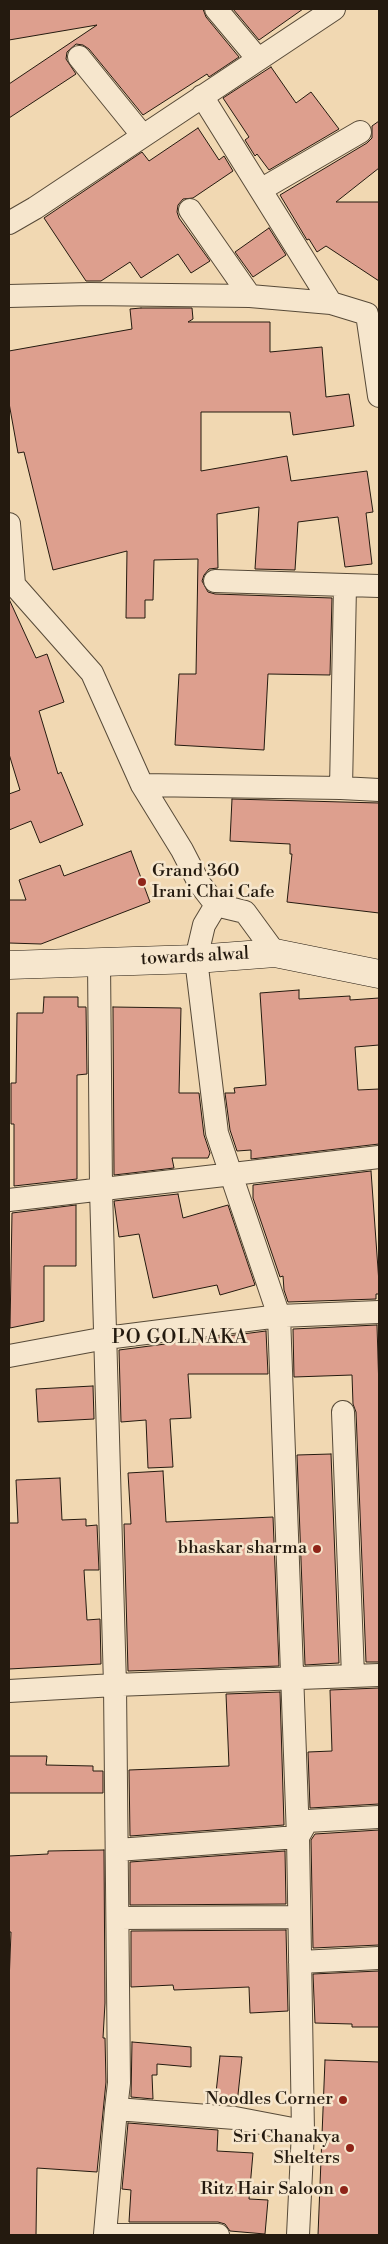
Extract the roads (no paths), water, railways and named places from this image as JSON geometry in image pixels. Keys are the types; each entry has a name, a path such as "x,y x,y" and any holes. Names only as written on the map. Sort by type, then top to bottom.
{"main road":[{"name":"towards alwal","path":"9,965 196,959 275,953 379,974"}],"street":[{"path":"216,9 258,59"},
{"path":"9,223 35,208 334,9"},
{"path":"80,57 143,136"},
{"path":"202,96 262,189 331,303"},
{"path":"262,189 360,132"},
{"path":"190,210 250,296"},
{"path":"9,296 90,294 250,296 331,303 373,314 379,396"},
{"path":"9,524 11,582 92,673 142,785 182,850 199,884 216,905 245,912 275,953"},
{"path":"215,581 379,586"},
{"path":"341,788 345,586"},
{"path":"142,785 379,790"},
{"path":"216,905 204,925 196,959 217,1133 279,1316 298,1837 303,2131 298,2235"},
{"path":"100,961 101,1189 115,1685 119,2083 105,2235 218,2235"},
{"path":"9,1200 379,1157"},
{"path":"9,1356 106,1338 279,1316 379,1312"},
{"path":"342,1412 353,1676"},
{"path":"9,1691 379,1675"},
{"path":"298,1837 307,1821 379,1817"},
{"path":"117,1850 298,1837"},
{"path":"118,1918 298,1917"},
{"path":"300,1962 379,1958"},
{"path":"116,2109 235,2118 303,2131"}],"place":[{"name":"Grand 360 Irani Chai Cafe","path":"142,882"},
{"name":"bhaskar sharma","path":"317,1549"},
{"name":"Noodles Corner","path":"343,2100"},
{"name":"Sri Chanakya Shelters","path":"350,2148"},
{"name":"Ritz Hair Saloon","path":"344,2190"}],"district":[{"name":"PO GOLNAKA","path":"180,1338"}]}
